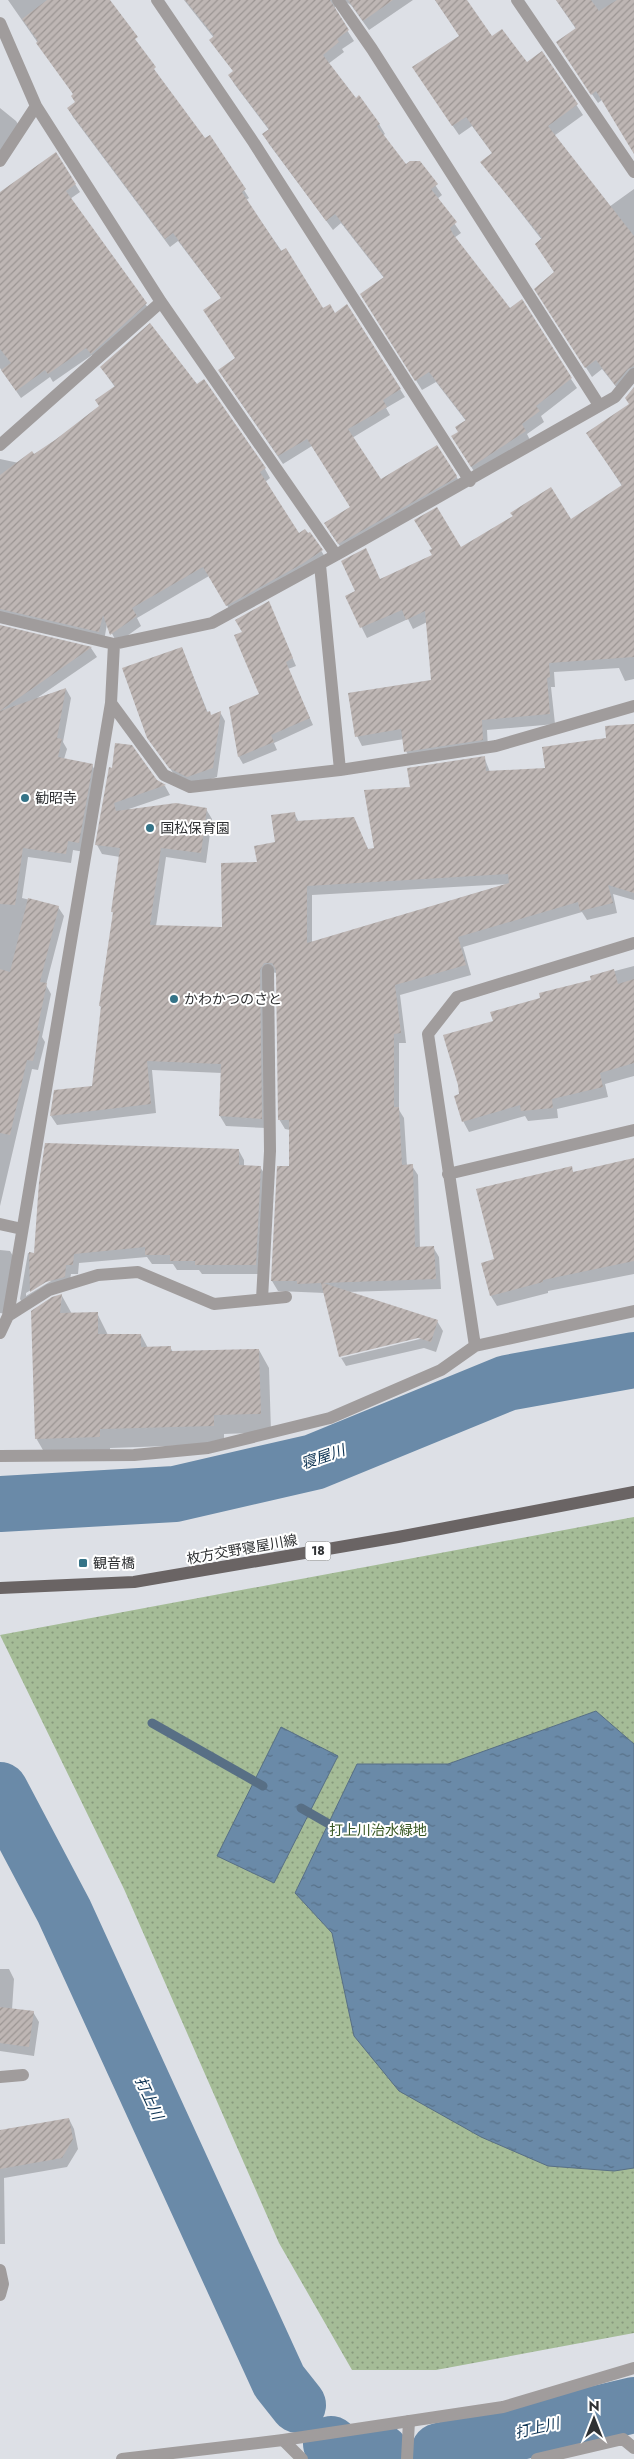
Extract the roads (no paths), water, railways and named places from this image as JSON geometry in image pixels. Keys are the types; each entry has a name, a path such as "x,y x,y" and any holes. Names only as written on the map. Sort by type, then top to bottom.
{"main road":[{"name":"枚方交野寝屋川線","path":"0,1588 134,1582 398,1537 634,1492"}],"street":[{"path":"157,0 254,143 470,481"},
{"path":"338,0 372,49 599,405"},
{"path":"518,0 634,172"},
{"path":"0,23 36,106 161,302 336,555"},
{"path":"0,161 36,106"},
{"path":"0,445 161,302"},
{"path":"0,617 114,644 212,623 470,481 614,397 634,374"},
{"path":"320,565 340,770"},
{"path":"0,1334 8,1316 111,703 114,644"},
{"path":"111,703 164,775 190,787 340,770 496,746 634,706"},
{"path":"475,1346 428,1034 457,996 634,943"},
{"path":"262,1299 270,1151 268,970"},
{"path":"448,1174 634,1130"},
{"path":"0,1224 22,1229"},
{"path":"8,1316 49,1290 98,1275 138,1272 214,1304 286,1297"},
{"path":"0,1456 134,1455 208,1448 330,1418 441,1370 475,1346 634,1311"},
{"path":"0,2077 23,2075"},
{"path":"0,2270 3,2284 0,2295"},
{"path":"122,2459 283,2440 503,2407 634,2368"},
{"path":"407,2459 409,2421"},
{"path":"538,2459 624,2439 634,2448"},
{"path":"283,2440 302,2459"}],"water":[{"path":"596,1711 634,1744 634,2168 614,2171 548,2166 481,2137 399,2091 354,2036 332,1933 295,1893 357,1764 448,1764"},
{"path":"281,1727 338,1756 274,1883 217,1856"}],"waterway":[{"name":"寝屋川","path":"0,1504 175,1494 314,1462 507,1383 634,1360"},
{"path":"152,1723 263,1786"},
{"name":"打上川","path":"0,1790 64,1911 279,2381 298,2405"},
{"path":"301,1808 329,1824"},
{"name":"打上川","path":"439,2451 634,2405"},
{"name":"打上川","path":"331,2444 337,2452 381,2452"}],"place":[{"name":"勧昭寺","path":"25,798"},
{"name":"国松保育園","path":"150,828"},
{"name":"かわかつのさと","path":"174,999"},
{"name":"観音橋","path":"83,1563"}],"park label":[{"name":"打上川治水緑地","path":"378,1830"}]}
